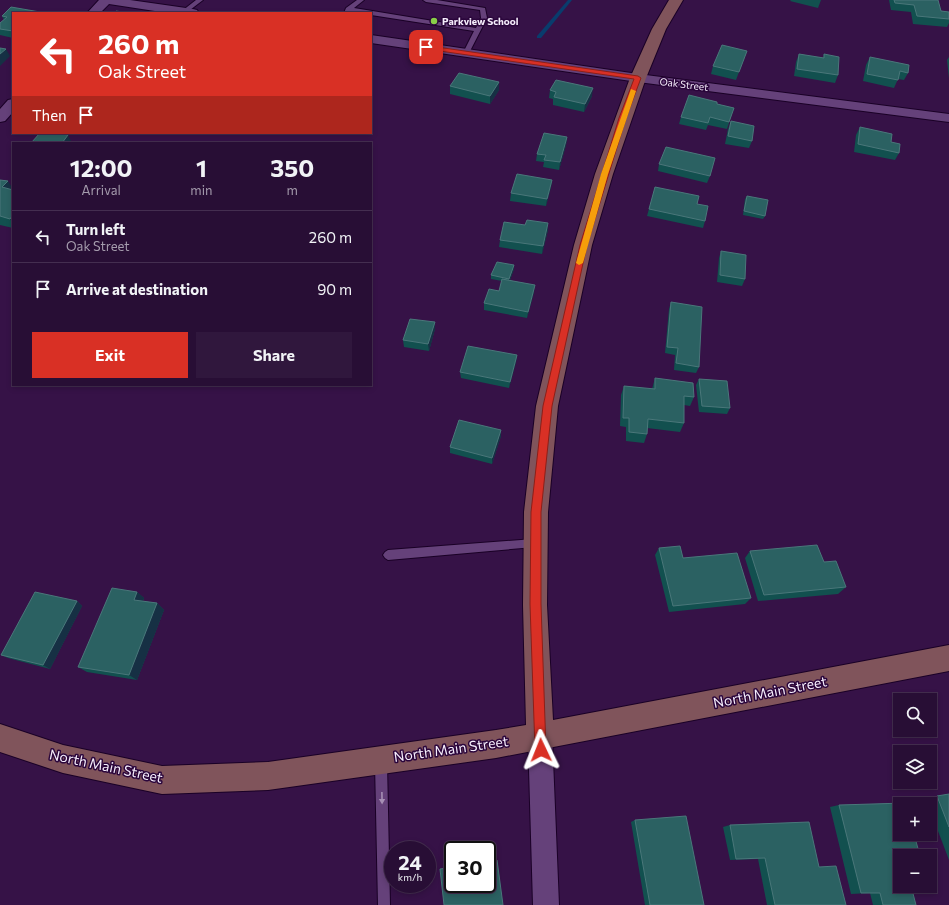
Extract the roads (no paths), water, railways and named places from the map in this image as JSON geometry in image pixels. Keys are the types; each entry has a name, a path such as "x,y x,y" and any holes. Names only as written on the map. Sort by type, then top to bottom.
{"main road":[{"path":"540,735 536,604 536,512 547,406 583,245 623,118 659,29 676,0"},
{"name":"North Main Street","path":"0,738 63,759 162,780 268,776 496,744 949,658"}],"street":[{"path":"94,12 106,0 189,12"},
{"name":"Oak Street","path":"372,39 638,78 949,118"},
{"path":"0,118 12,104"},
{"path":"540,735 546,905"}],"lane":[{"path":"189,12 200,0"},
{"path":"346,11 361,0"},
{"path":"426,0 484,9 484,18 466,53"},
{"path":"346,11 358,12"},
{"path":"372,13 478,30"},
{"path":"388,555 536,543"},
{"path":"381,759 384,905"}],"waterway":[{"path":"539,37 570,0"}],"place":[{"name":"Parkview School","path":"434,21"}]}
